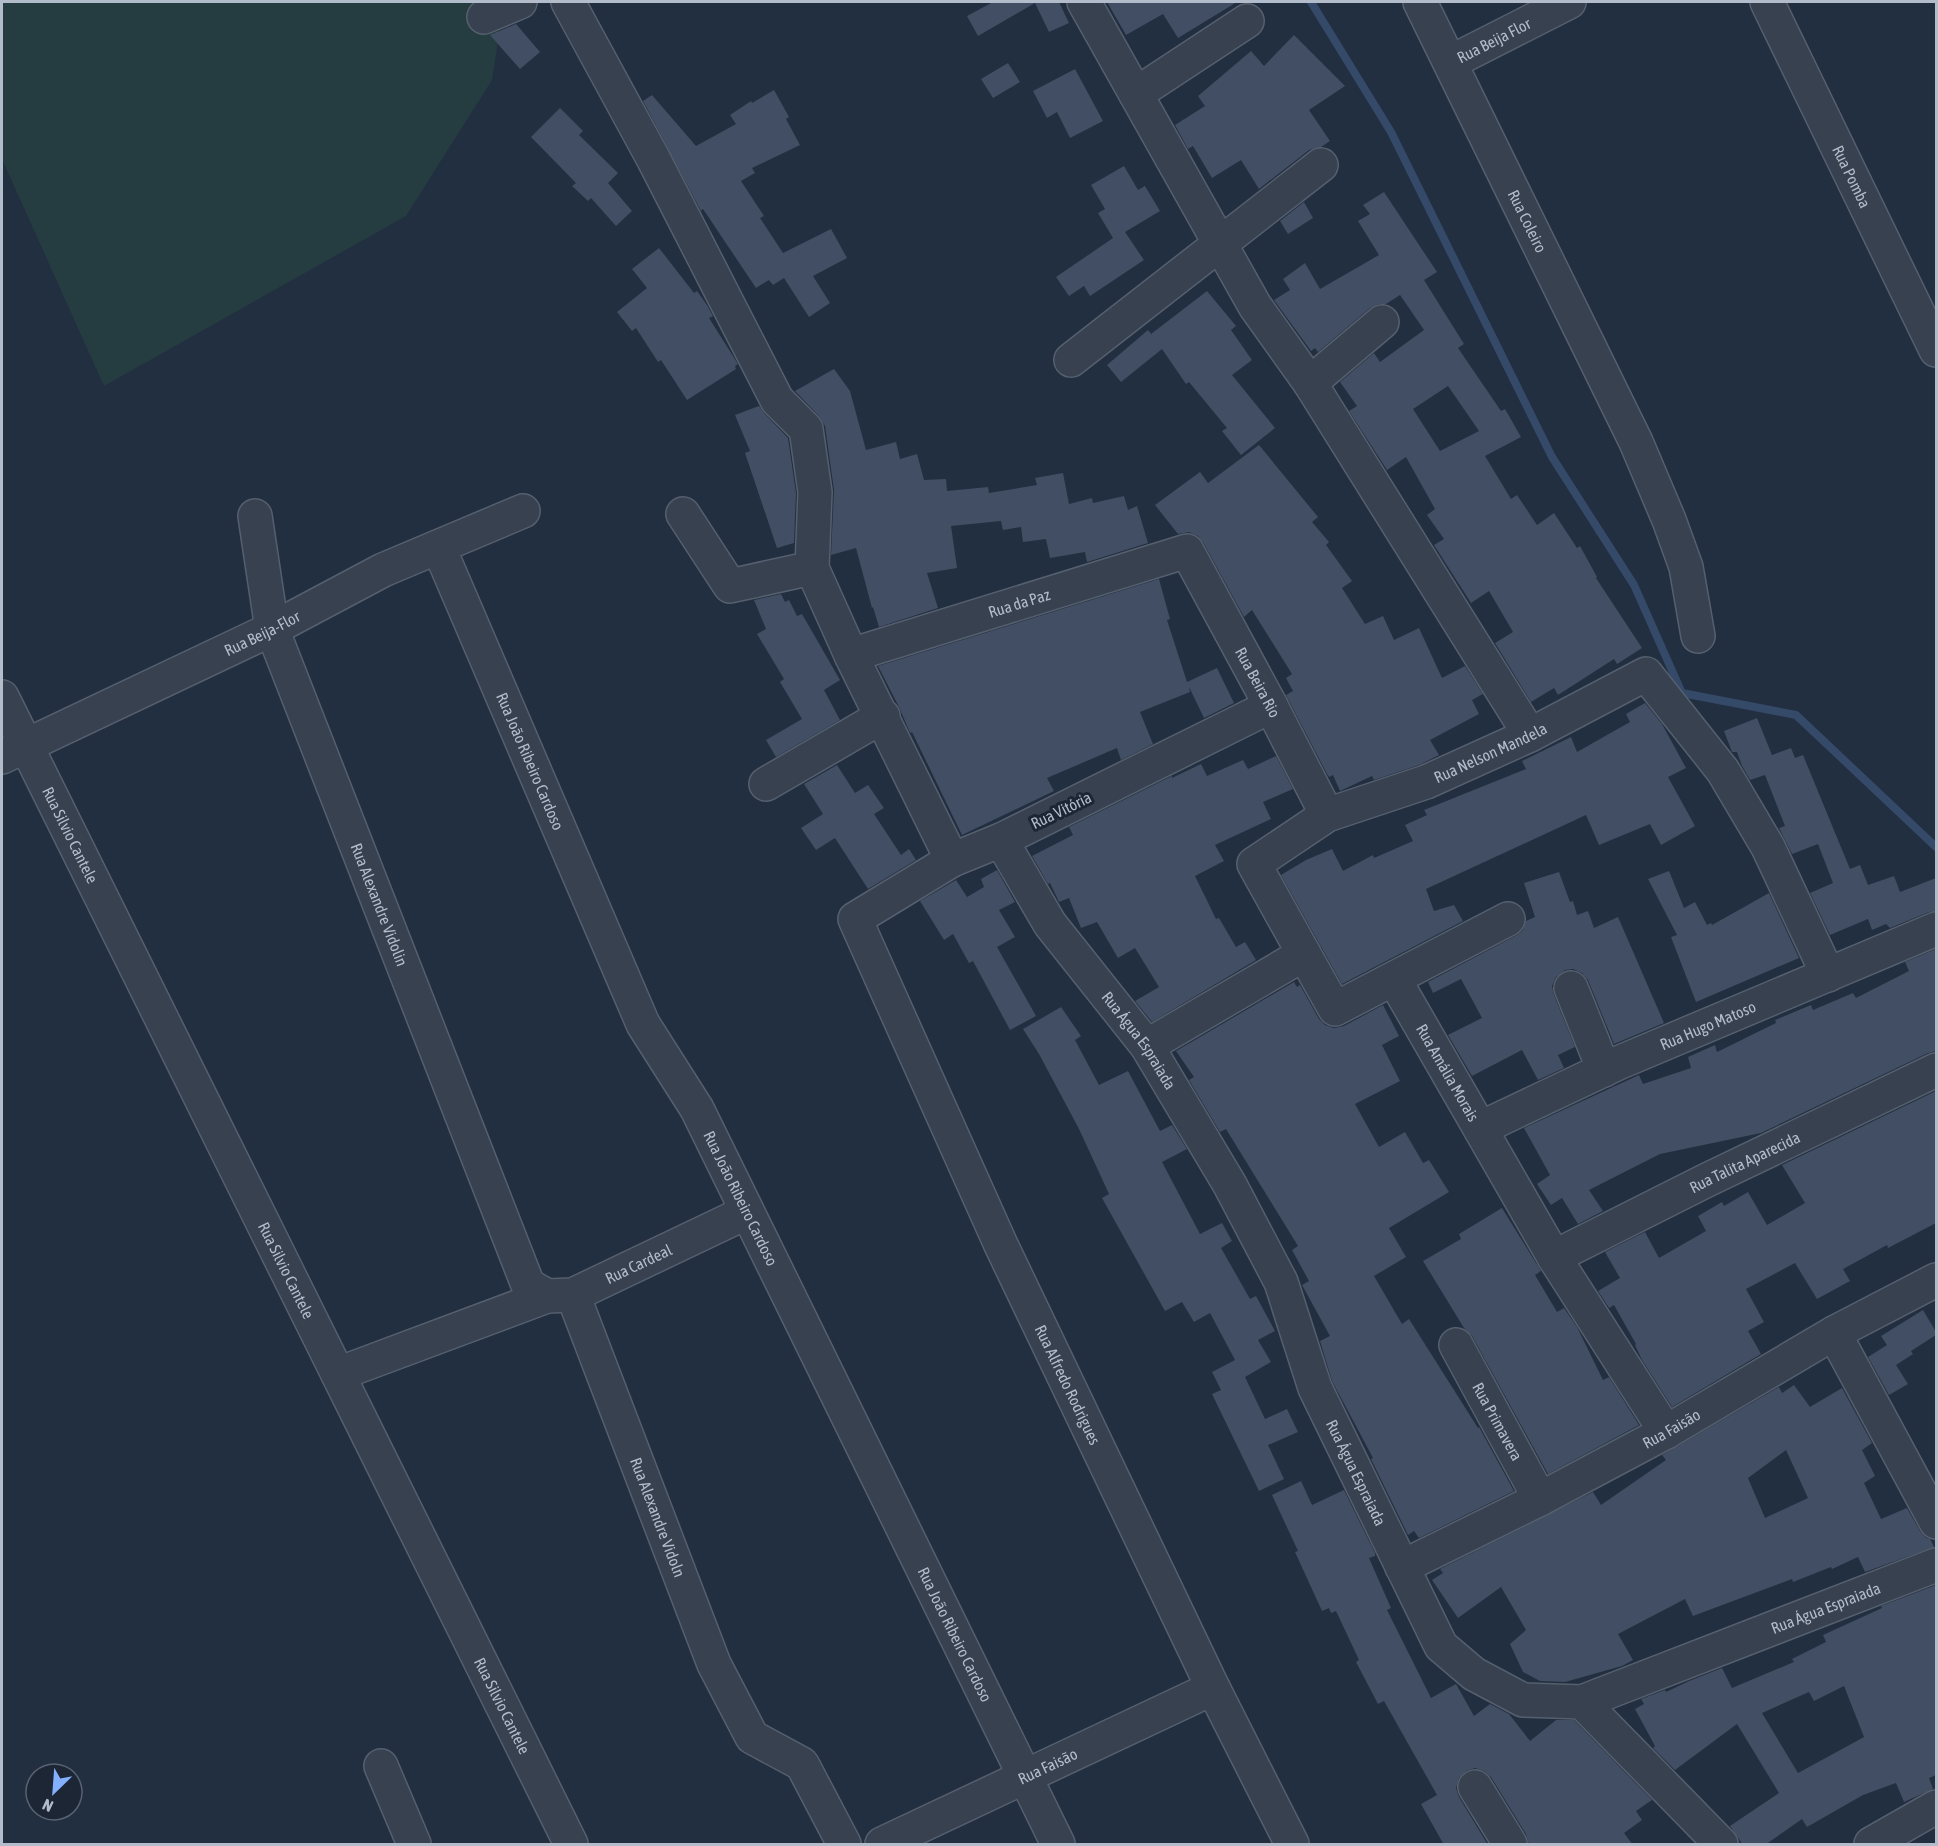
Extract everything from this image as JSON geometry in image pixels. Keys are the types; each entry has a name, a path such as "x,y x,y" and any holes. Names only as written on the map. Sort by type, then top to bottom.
{"street":[{"path":"484,17 520,2"},
{"path":"568,2 636,153 777,400 806,429 815,492 812,568 851,655 952,860"},
{"path":"1084,2 1255,306 1311,383 1530,735"},
{"name":"Rua Coleiro","path":"1420,2 1636,442 1686,567 1698,636"},
{"name":"Rua Beija Flor","path":"1450,62 1569,2"},
{"name":"Rua Pomba","path":"1767,2 1936,350"},
{"path":"1136,94 1247,21"},
{"path":"1071,360 1321,165"},
{"path":"1311,383 1382,322"},
{"name":"Rua Beija-Flor","path":"14,751 272,629 383,570 524,511"},
{"path":"683,514 730,585 812,568"},
{"name":"Rua Alexandre Vidolin","path":"255,516 272,629 549,1292"},
{"name":"Rua João Ribeiro Cardoso","path":"440,548 644,1024 697,1109 1058,1845"},
{"name":"Rua da Paz","path":"851,655 1187,551"},
{"name":"Rua Beira Rio","path":"1187,551 1271,706 1327,816"},
{"name":"Rua Nelson Mandela","path":"1304,954 1254,864 1327,816 1426,782 1530,735 1646,674 1722,771 1768,847 1828,975"},
{"name":"Rua Silvio Cantele","path":"2,697 14,751 338,1374 572,1845"},
{"name":"Rua Vitória","path":"855,920 952,860 1002,840 1271,706"},
{"path":"766,784 883,716"},
{"name":"Rua Água Espraiada","path":"1002,840 1050,924 1147,1046 1230,1185 1281,1282 1315,1388 1441,1646 1474,1674 1523,1700 1582,1702 1936,1565"},
{"path":"1147,1046 1304,954 1335,1009 1508,919"},
{"name":"Rua Alfredo Rodrigues","path":"855,920 1001,1245 1213,1689 1292,1845"},
{"name":"Rua Hugo Matoso","path":"1482,1128 1604,1070 1936,929"},
{"name":"Rua Amália Morais","path":"1394,979 1482,1128 1554,1257 1666,1432"},
{"path":"1571,988 1604,1070"},
{"name":"Rua Talita Aparecida","path":"1554,1257 1707,1180 1935,1074"},
{"name":"Rua Cardeal","path":"338,1374 747,1212"},
{"name":"Rua Faisão","path":"1402,1567 1540,1499 1666,1432 1834,1334 1936,1280"},
{"name":"Rua Alexandre Vidoln","path":"549,1292 714,1664 752,1737 802,1764 844,1845"},
{"path":"1834,1334 1936,1522"},
{"name":"Rua Primavera","path":"1456,1345 1540,1499"},
{"name":"Rua Faisão","path":"882,1845 1213,1689"},
{"path":"1582,1702 1721,1845"},
{"path":"381,1766 414,1845"},
{"path":"1475,1787 1510,1845"},
{"path":"1871,1845 1936,1807"}],"green space":[{"path":"2,2 504,2 492,80 406,216 104,386 2,159"}],"building":[{"path":"993,2 1059,2 1069,23 1049,32 1035,3 978,36 967,16"},
{"path":"1107,2 1237,2 1178,38 1163,14 1126,35"},
{"path":"516,24 540,52 520,69 490,35"},
{"path":"1294,35 1345,86 1309,110 1330,141 1321,147 1309,150 1259,189 1241,160 1212,178 1193,146 1188,149 1175,125 1205,106 1198,96 1251,51 1264,66"},
{"path":"1008,63 1020,82 993,98 981,79"},
{"path":"1075,69 1103,121 1070,138 1057,112 1047,118 1033,91"},
{"path":"774,90 789,117 786,119 800,145 752,168 755,173 741,181 764,216 760,218 783,253 831,229 847,258 813,276 830,303 809,317 784,278 773,285 769,280 756,288 703,209 701,211 643,101 652,95 696,146 736,124 730,115"},
{"path":"560,108 583,131 579,135 618,173 608,183 632,211 616,226 591,198 588,201 572,186 576,183 531,137"},
{"path":"1124,166 1138,190 1145,186 1160,211 1125,232 1144,260 1090,296 1084,286 1069,296 1056,277 1113,238 1098,213 1105,209 1091,185"},
{"path":"1384,192 1437,272 1424,280 1464,344 1458,348 1501,411 1505,409 1521,437 1485,456 1511,499 1517,495 1537,525 1554,513 1577,548 1580,546 1596,578 1642,648 1617,664 1614,659 1558,695 1554,688 1531,702 1495,643 1513,632 1489,591 1471,603 1434,545 1444,539 1427,515 1435,509 1406,457 1387,470 1349,411 1357,406 1340,382 1374,353 1380,362 1424,330 1400,295 1386,304 1378,304 1370,308 1318,352 1315,348 1311,351 1274,300 1290,290 1283,279 1305,263 1320,289 1379,255 1358,221 1370,214 1363,205","holes":["1448,386 1479,431 1440,451 1413,409"]},
{"path":"1304,202 1313,218 1288,234 1280,221"},
{"path":"659,248 694,293 697,291 707,305 713,316 709,318 738,364 735,366 736,369 687,400 661,360 658,362 636,328 632,331 617,312 647,288 632,269"},
{"path":"1207,291 1236,326 1231,330 1252,360 1232,375 1275,428 1241,455 1222,431 1227,428 1189,382 1186,384 1162,349 1121,382 1107,365 1148,330 1151,334"},
{"path":"834,369 850,391 866,450 896,442 900,459 917,454 924,480 946,479 947,491 988,487 989,493 1037,485 1035,478 1063,473 1069,504 1092,498 1093,503 1124,496 1128,510 1137,506 1148,543 1087,562 1085,552 1050,558 1046,539 1023,542 1021,527 1003,530 1001,521 951,526 957,568 927,573 938,608 879,627 856,548 831,555 834,490 825,426 819,416 795,391"},
{"path":"759,406 788,438 796,493 794,543 777,548 745,453 750,451 735,415"},
{"path":"1259,445 1318,517 1312,522 1329,542 1326,545 1352,581 1342,588 1365,624 1383,616 1394,640 1419,628 1442,678 1465,666 1483,694 1472,700 1479,714 1430,740 1439,755 1419,765 1374,780 1372,776 1340,791 1333,775 1329,777 1327,774 1286,695 1293,691 1286,678 1292,674 1252,610 1244,617 1203,542 1198,536 1189,532 1178,534 1155,505 1200,472 1208,483"},
{"path":"1159,579 1170,619 1167,620 1187,682 1217,668 1234,703 1204,718 1189,687 1190,692 1140,712 1153,744 1121,760 1117,748 1047,778 1054,791 962,835 878,666"},
{"path":"781,594 785,602 789,600 797,616 802,614 840,680 824,690 840,720 776,757 766,740 802,719 780,682 784,679 757,634 766,629 754,600"},
{"path":"1645,703 1662,724 1686,768 1668,777 1695,826 1661,845 1650,824 1599,845 1586,815 1426,889 1434,911 1454,905 1463,921 1342,984 1281,875 1306,860 1332,849 1343,871 1373,855 1374,858 1413,841 1405,825 1427,815 1424,810 1526,769 1522,761 1571,737 1577,752 1630,722 1626,714"},
{"path":"1757,718 1772,755 1791,748 1795,758 1803,755 1850,869 1860,865 1868,885 1894,876 1900,892 1936,878 1936,911 1890,928 1886,924 1872,930 1868,919 1830,935 1810,893 1833,883 1818,844 1792,854 1779,828 1785,826 1765,775 1750,780 1737,752 1732,752 1724,731"},
{"path":"1276,756 1293,789 1263,802 1271,819 1215,845 1224,861 1195,876 1216,919 1219,918 1236,947 1245,942 1256,960 1152,1022 1135,1001 1159,987 1135,948 1118,958 1097,922 1081,928 1069,898 1059,902 1050,883 1048,884 1032,856 1073,835 1069,827 1201,764 1207,776 1243,760 1248,769"},
{"path":"837,765 855,793 868,785 884,808 874,814 901,855 909,849 916,860 868,889 835,838 816,850 801,828 823,814 804,784"},
{"path":"997,870 1015,902 999,910 1015,937 997,947 1036,1016 1010,1030 973,961 969,963 953,934 944,940 920,901 956,880 967,897 984,887 981,879"},
{"path":"1669,871 1684,908 1695,902 1707,925 1711,923 1712,925 1769,893 1799,958 1696,1002 1671,937 1677,935 1648,879"},
{"path":"1559,872 1577,915 1588,911 1594,928 1618,917 1664,1023 1614,1044 1588,980 1582,973 1573,969 1565,970 1556,977 1552,986 1575,1047 1558,1055 1564,1068 1538,1080 1522,1050 1472,1076 1448,1035 1482,1018 1461,979 1433,993 1428,982 1523,930 1526,921 1535,917 1524,883"},
{"path":"1936,949 1936,1051 1761,1133 1660,1154 1589,1190 1603,1211 1578,1224 1562,1198 1551,1205 1537,1184 1550,1175 1524,1128 1639,1075 1643,1084 1691,1068 1688,1057 1715,1045 1717,1052 1776,1023 1775,1020 1811,1005 1813,1010 1853,993 1856,998 1909,971 1905,962"},
{"path":"1294,982 1297,987 1300,985 1319,1019 1325,1025 1334,1028 1344,1026 1383,1005 1399,1036 1382,1045 1400,1081 1355,1104 1379,1147 1405,1132 1423,1163 1429,1160 1449,1192 1389,1228 1406,1257 1374,1276 1402,1324 1409,1319 1479,1427 1514,1491 1419,1538 1414,1531 1408,1535 1371,1459 1373,1458 1332,1381 1320,1341 1330,1336 1302,1285 1309,1281 1292,1250 1298,1246 1226,1129 1220,1132 1189,1080 1194,1077 1176,1051"},
{"path":"1061,1007 1081,1036 1075,1040 1099,1085 1128,1071 1160,1131 1172,1125 1187,1149 1162,1162 1200,1234 1222,1223 1232,1241 1221,1248 1250,1299 1256,1296 1275,1331 1258,1340 1271,1362 1245,1377 1265,1419 1287,1409 1298,1432 1268,1445 1284,1479 1259,1491 1212,1394 1221,1390 1212,1372 1235,1360 1210,1313 1194,1322 1182,1302 1165,1311 1102,1198 1109,1194 1079,1129 1023,1029"},
{"path":"1936,1091 1936,1223 1888,1248 1887,1245 1843,1269 1850,1281 1817,1299 1795,1263 1746,1289 1764,1322 1748,1331 1761,1354 1672,1407 1642,1360 1636,1344 1614,1305 1609,1308 1598,1291 1620,1278 1605,1252 1645,1232 1659,1258 1706,1231 1698,1216 1722,1202 1724,1206 1748,1192 1767,1225 1805,1203 1782,1165"},
{"path":"1502,1208 1541,1271 1535,1275 1557,1312 1564,1308 1577,1327 1603,1380 1609,1377 1639,1425 1548,1474 1472,1336 1464,1328 1423,1261 1461,1239 1459,1234"},
{"path":"1923,1310 1936,1335 1911,1351 1913,1354 1896,1365 1908,1384 1889,1395 1868,1357 1887,1345 1881,1336"},
{"path":"1794,1385 1810,1407 1842,1388 1872,1443 1862,1450 1875,1476 1864,1483 1881,1519 1907,1508 1920,1531 1930,1539 1934,1547 1865,1572 1858,1557 1832,1569 1831,1567 1793,1582 1792,1579 1693,1616 1685,1599 1618,1634 1633,1660 1622,1666 1565,1682 1540,1681 1523,1672 1510,1644 1526,1630 1501,1587 1458,1618 1432,1580 1443,1573 1440,1569 1593,1492 1601,1505 1666,1460 1662,1455 1779,1387 1782,1393","holes":["1786,1450 1808,1498 1765,1518 1748,1478"]},
{"path":"1301,1481 1312,1505 1344,1490 1375,1553 1375,1556 1369,1558 1391,1608 1387,1610 1431,1698 1456,1684 1474,1716 1490,1704 1509,1714 1530,1741 1556,1720 1574,1720 1652,1800 1636,1811 1642,1820 1624,1833 1633,1845 1529,1845 1526,1834 1491,1777 1475,1768 1466,1771 1459,1778 1456,1788 1488,1845 1444,1845 1421,1804 1437,1795 1384,1701 1378,1704 1356,1662 1359,1660 1336,1611 1331,1613 1329,1608 1322,1611 1272,1495"},
{"path":"1936,1585 1936,1775 1929,1778 1933,1789 1904,1802 1896,1783 1863,1795 1807,1827 1802,1819 1765,1845 1743,1845 1730,1826 1779,1793 1737,1724 1675,1770 1653,1748 1655,1746 1635,1709 1644,1704 1641,1699 1665,1690 1666,1692 1722,1668 1732,1688 1794,1662 1792,1659 1826,1642 1823,1635 1882,1608 1881,1606","holes":["1844,1686 1864,1737 1798,1773 1762,1713 1809,1692 1814,1701"]}],"waterway":[{"path":"1311,2 1391,132 1552,457 1634,585 1682,693 1796,715 1936,847"}]}
